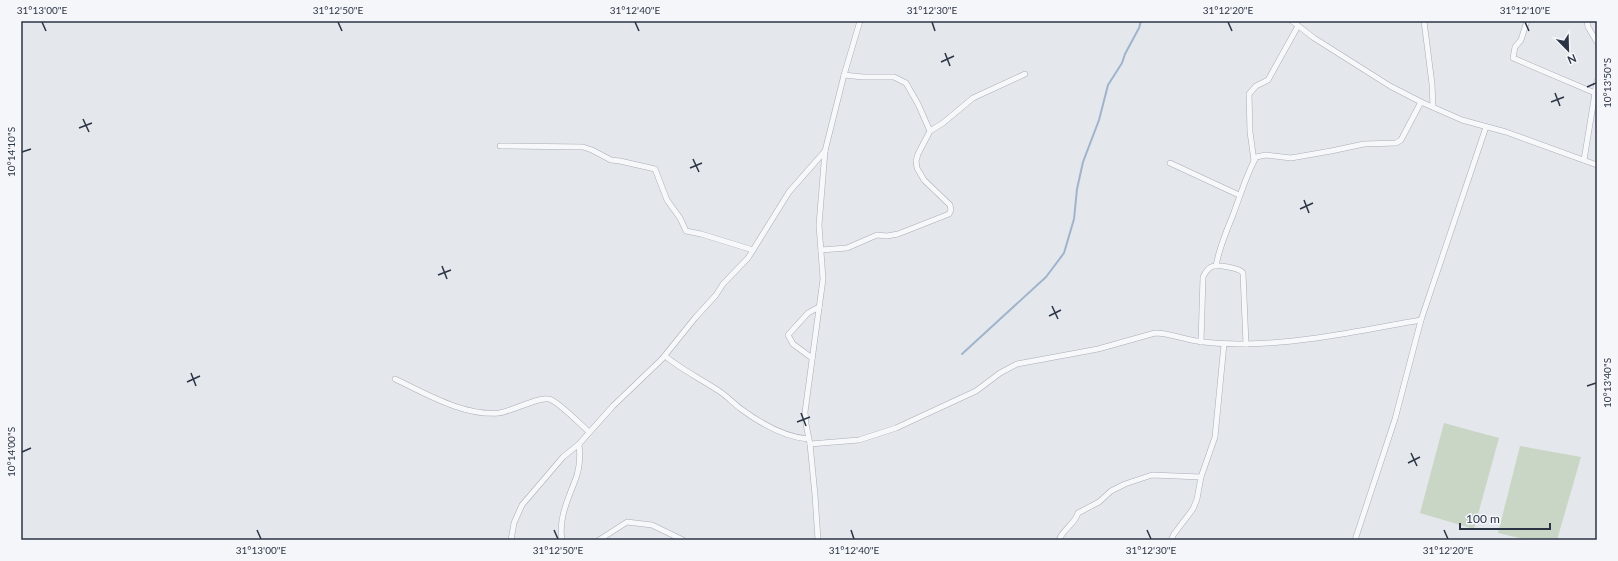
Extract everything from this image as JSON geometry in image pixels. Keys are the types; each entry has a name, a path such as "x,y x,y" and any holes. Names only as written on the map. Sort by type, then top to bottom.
{"street":[{"path":"818,540 806,412 823,280 819,225 825,151 844,75 860,21"},
{"path":"1292,21 1314,38 1390,86 1420,102 1462,120 1506,132 1597,165"},
{"path":"1424,21 1432,84 1433,107"},
{"path":"1527,21 1521,40 1514,48 1513,58 1595,93"},
{"path":"1587,21 1588,27 1597,42"},
{"path":"1254,161 1250,132 1249,94 1256,86 1268,80 1298,26"},
{"path":"821,250 847,248 877,235 887,236 898,234 949,214 951,210 950,206 924,180 917,168 916,161 918,154 930,131 943,123 973,98 1025,74"},
{"path":"844,75 863,77 894,77 906,83 930,131"},
{"path":"1584,160 1597,81"},
{"path":"1216,266 1218,254 1239,195 1254,161 1259,156 1291,158 1364,144 1396,143 1401,140 1420,102"},
{"path":"1355,540 1395,419 1421,320 1486,127"},
{"path":"500,146 583,147 611,160 654,169 667,200 680,218 686,231 701,234 753,250"},
{"path":"511,540 517,514 522,505 558,463 579,444 613,406 665,356 695,318 716,296 723,284 748,258 789,192 825,151"},
{"path":"1170,163 1239,195"},
{"path":"1201,342 1203,277 1206,271 1216,266 1239,269 1243,273 1246,344"},
{"path":"812,358 793,344 788,335 801,319 819,307"},
{"path":"665,356 679,368 719,391 741,409 790,436 809,442 859,440 896,428 976,391 1000,373 1017,364 1098,349 1155,333 1163,333 1201,342 1224,344 1280,343 1321,338 1421,320"},
{"path":"1171,540 1193,509 1201,477 1215,437 1224,344"},
{"path":"396,380 454,406 482,413 510,411 542,399 551,399 589,432"},
{"path":"562,540 560,529 562,517 579,468 579,444"},
{"path":"1059,540 1062,533 1077,517 1078,513 1099,502 1111,491 1125,484 1156,474 1177,477 1201,477"},
{"path":"599,540 627,522 652,525 683,540"}],"green space":[{"path":"1444,423 1499,438 1474,529 1420,513"},
{"path":"1520,446 1581,457 1557,540 1528,540 1498,533"}],"waterway":[{"path":"962,354 1046,277 1064,253 1074,219 1077,189 1083,162 1099,120 1108,85 1122,63 1141,21"}]}
